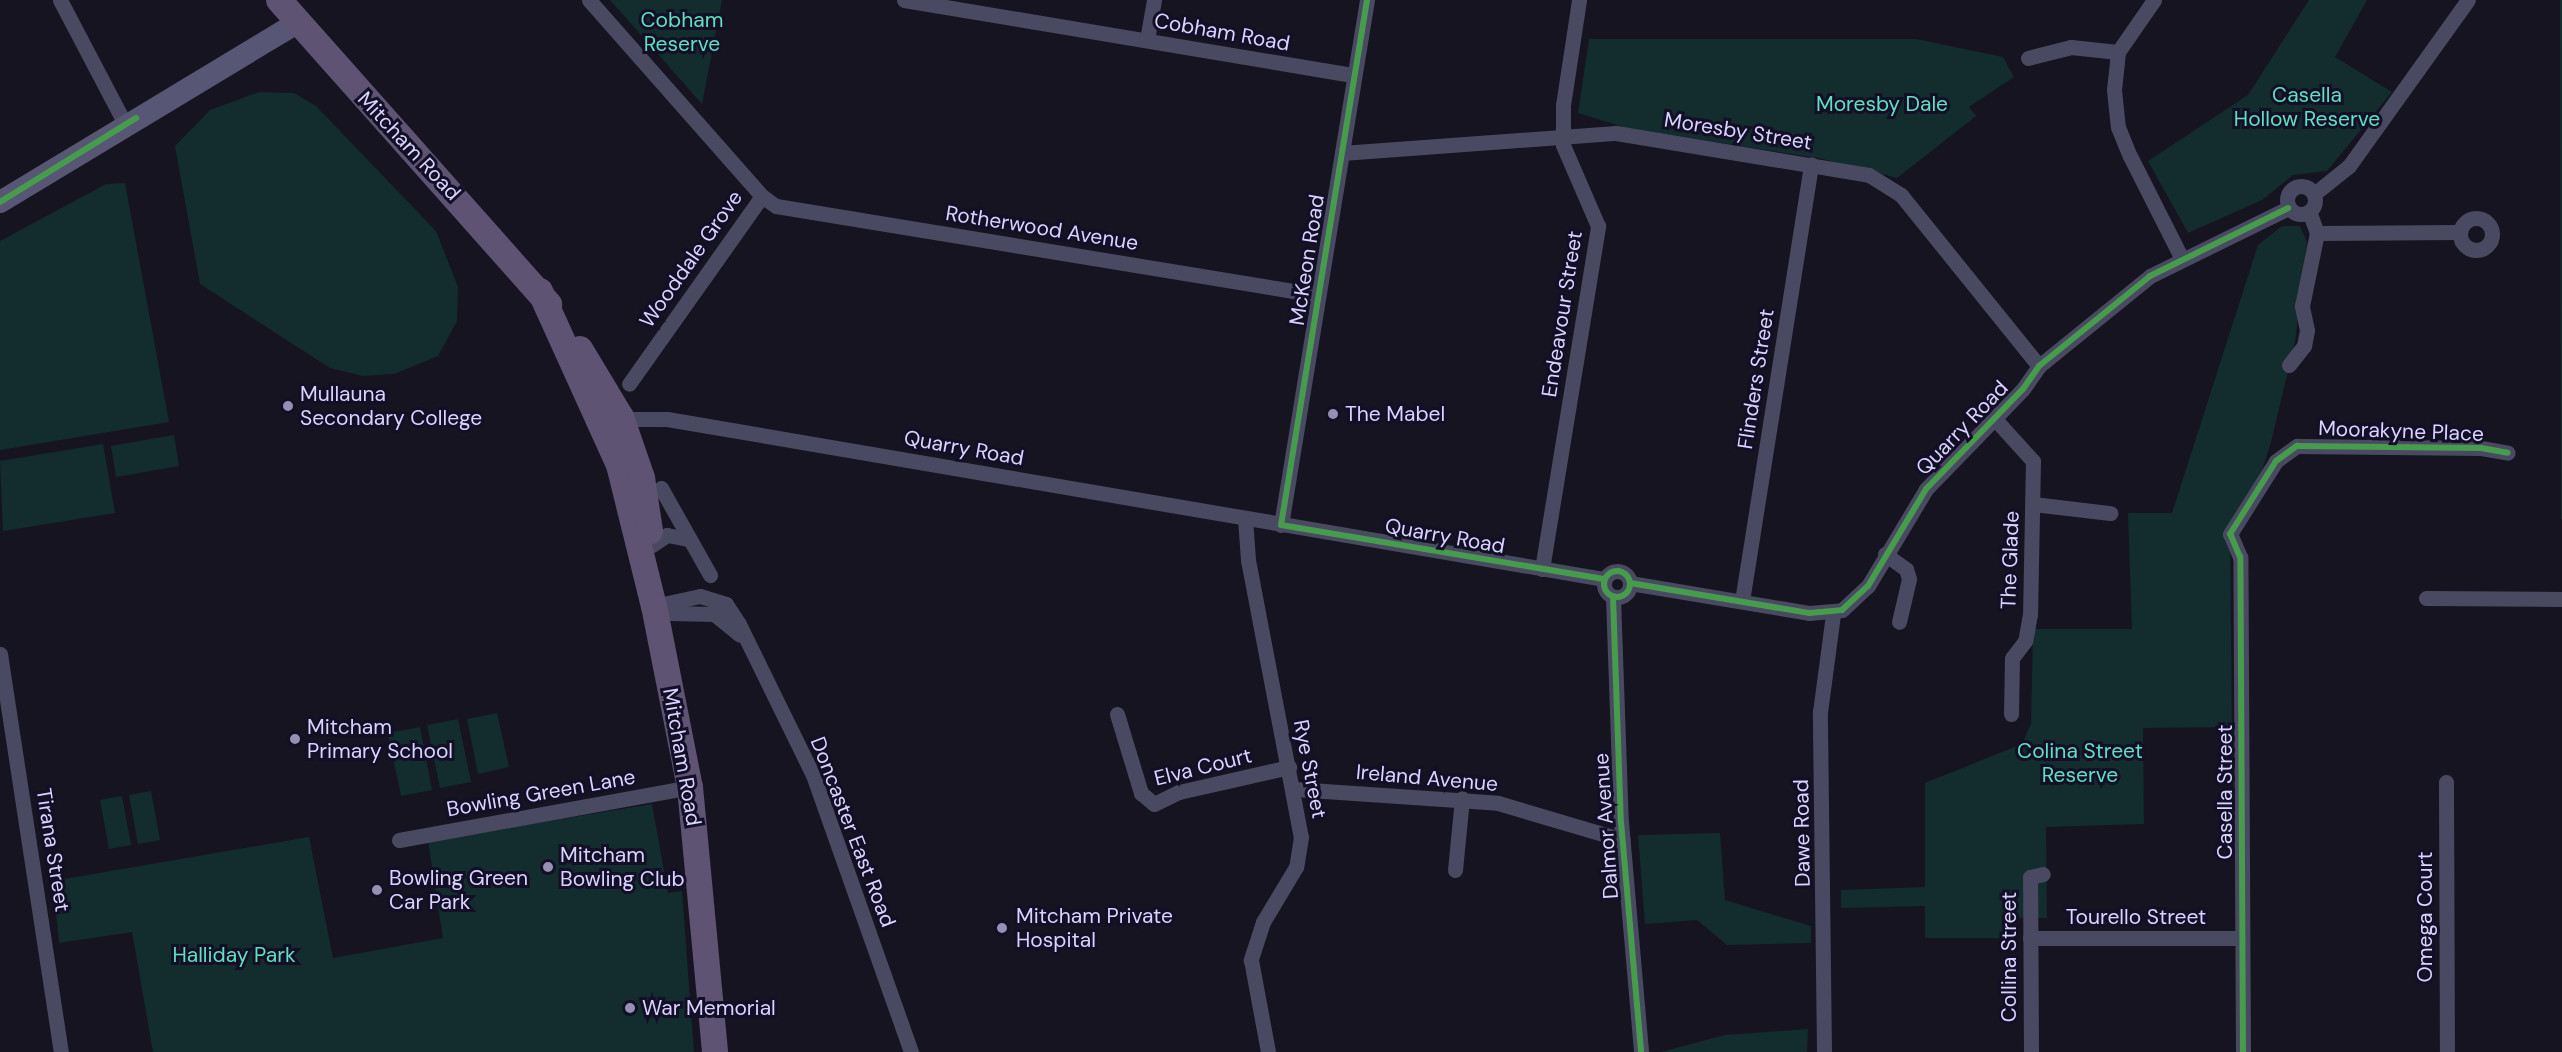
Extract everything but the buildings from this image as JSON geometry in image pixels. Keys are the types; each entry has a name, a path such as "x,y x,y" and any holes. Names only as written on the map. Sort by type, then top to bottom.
{"main road":[{"name":"Mitcham Road","path":"279,0 297,23 540,291 642,478 652,545 654,606"},
{"path":"0,202 125,124 297,23"},
{"name":"Mitcham Road","path":"611,421 619,465 654,606 690,787 715,1052"}],"street":[{"path":"60,0 125,124"},
{"name":"Wooddale Grove","path":"589,0 762,196 629,384"},
{"name":"Cobham Road","path":"904,0 1354,75"},
{"path":"1148,40 1154,0"},
{"name":"McKeon Road","path":"1281,525 1367,0"},
{"name":"Endeavour Street","path":"1542,569 1598,226 1567,157 1564,135 1563,105 1579,0"},
{"path":"2154,0 2118,52 2114,90 2118,127 2182,259"},
{"path":"2289,364 2304,346 2302,306 2317,232 2309,211 2314,194 2349,166 2468,0"},
{"path":"2028,58 2071,47 2118,52"},
{"name":"Moresby Street","path":"1342,153 1616,133 1811,164 1887,182 2038,366"},
{"name":"Flinders Street","path":"1742,601 1811,164"},
{"path":"2309,211 2300,214 2289,207 2286,199 2294,188 2307,188 2314,194"},
{"name":"Rotherwood Avenue","path":"762,196 776,206 1318,295"},
{"name":"Quarry Road","path":"611,421 667,419 1604,579 1619,571 1630,583 1833,615 1853,603 1926,489 1994,418 2038,366 2118,297 2182,259 2289,207"},
{"path":"2317,232 2460,232"},
{"name":"The Glade","path":"1994,418 2033,461 2030,614 2025,641 2012,658 2011,714"},
{"name":"Moorakyne Place","path":"2230,534 2276,461 2297,446 2481,448 2508,453"},
{"path":"661,488 710,575"},
{"path":"2033,504 2110,513"},
{"name":"Rye Street","path":"1245,518 1248,560 1295,789 1301,837 1296,867 1263,922 1251,960 1268,1052"},
{"name":"Casella Street","path":"2230,534 2240,557 2243,1052"},
{"path":"652,545 668,535 688,539"},
{"path":"1884,554 1906,569 1909,579 1899,622"},
{"path":"1604,579 1604,588 1613,597 1625,594 1630,583"},
{"name":"Doncaster East Road","path":"654,606 685,595 726,604 813,775 911,1052"},
{"name":"Dalmor Avenue","path":"1613,597 1623,840 1641,1052"},
{"path":"2426,598 2562,599"},
{"name":"Dawe Road","path":"1824,1052 1821,712 1833,615"},
{"name":"Tirana Street","path":"0,654 61,1052"},
{"name":"Elva Court","path":"1117,714 1141,793 1154,804 1179,792 1289,768"},
{"name":"Omega Court","path":"2446,782 2447,1052"},
{"name":"Bowling Green Lane","path":"399,840 690,787"},
{"name":"Ireland Avenue","path":"1295,789 1462,798 1623,840"},
{"path":"1455,870 1462,798"},
{"name":"Collina Street","path":"2031,1052 2030,878 2043,874"},
{"name":"Tourello Street","path":"2030,938 2242,938"}],"green space":[{"name":"Cobham Reserve","path":"610,0 722,0 702,104"},
{"name":"Casella Hollow Reserve","path":"2309,0 2367,0 2335,57 2392,92 2327,171 2293,175 2262,200 2188,233 2148,161 2248,95"},
{"path":"2560,0 2562,0 2562,519 2561,519"},
{"name":"Moresby Dale","path":"1589,39 1916,39 2003,57 2014,77 1969,107 1976,116 1897,178 1823,159 1627,128 1578,113"},
{"path":"259,92 294,93 316,106 436,231 458,287 457,321 438,356 394,374 363,376 330,368 200,284 175,146 210,110"},
{"path":"125,183 169,422 0,450 0,241 106,184"},
{"name":"Colina Street Reserve","path":"2282,226 2300,226 2307,242 2295,342 2270,446 2254,494 2230,534 2232,727 2143,728 2144,824 2046,827 2047,918 2016,918 2016,938 1925,938 1925,906 1841,908 1841,890 1925,887 1925,783 2022,744 2031,724 2033,629 2132,629 2128,513 2172,513 2258,245"},
{"path":"174,435 179,466 116,477 111,446"},
{"path":"103,444 115,513 3,531 0,461"},
{"path":"497,713 509,767 478,774 467,719"},
{"path":"458,719 471,782 440,788 427,725"},
{"path":"420,727 432,790 401,796 388,733"},
{"path":"151,791 160,840 138,844 129,795"},
{"path":"122,796 131,845 109,849 100,800"},
{"name":"Halliday Park","path":"652,804 668,893 682,891 694,1052 153,1052 132,932 59,943 53,881 309,837 333,958 443,938 428,841"},
{"path":"1720,833 1725,900 1811,926 1811,943 1727,945 1697,920 1645,924 1638,835"},
{"path":"1808,1029 1807,1052 1661,1052 1725,1035"}],"cycle path":[{"path":"1367,0 1281,525 1604,579"},
{"path":"0,202 136,118"},
{"path":"1630,583 1809,613 1842,610 1868,586 1926,489 2023,389 2039,366 2150,276 2288,208"},
{"path":"2243,1052 2240,557 2230,534 2276,461 2297,446 2481,448 2508,453"},
{"path":"1617,571 1626,575 1630,584 1626,593 1617,597 1608,593 1604,584 1608,575 1617,571"},
{"path":"1613,597 1621,822 1641,1052"}],"place":[{"name":"Mullauna Secondary College","path":"288,406"},
{"name":"The Mabel","path":"1333,414"},
{"name":"Mitcham Primary School","path":"295,739"},
{"name":"Mitcham Bowling Club","path":"548,867"},
{"name":"Bowling Green Car Park","path":"377,890"},
{"name":"Mitcham Private Hospital","path":"1002,928"},
{"name":"War Memorial","path":"630,1008"}]}
